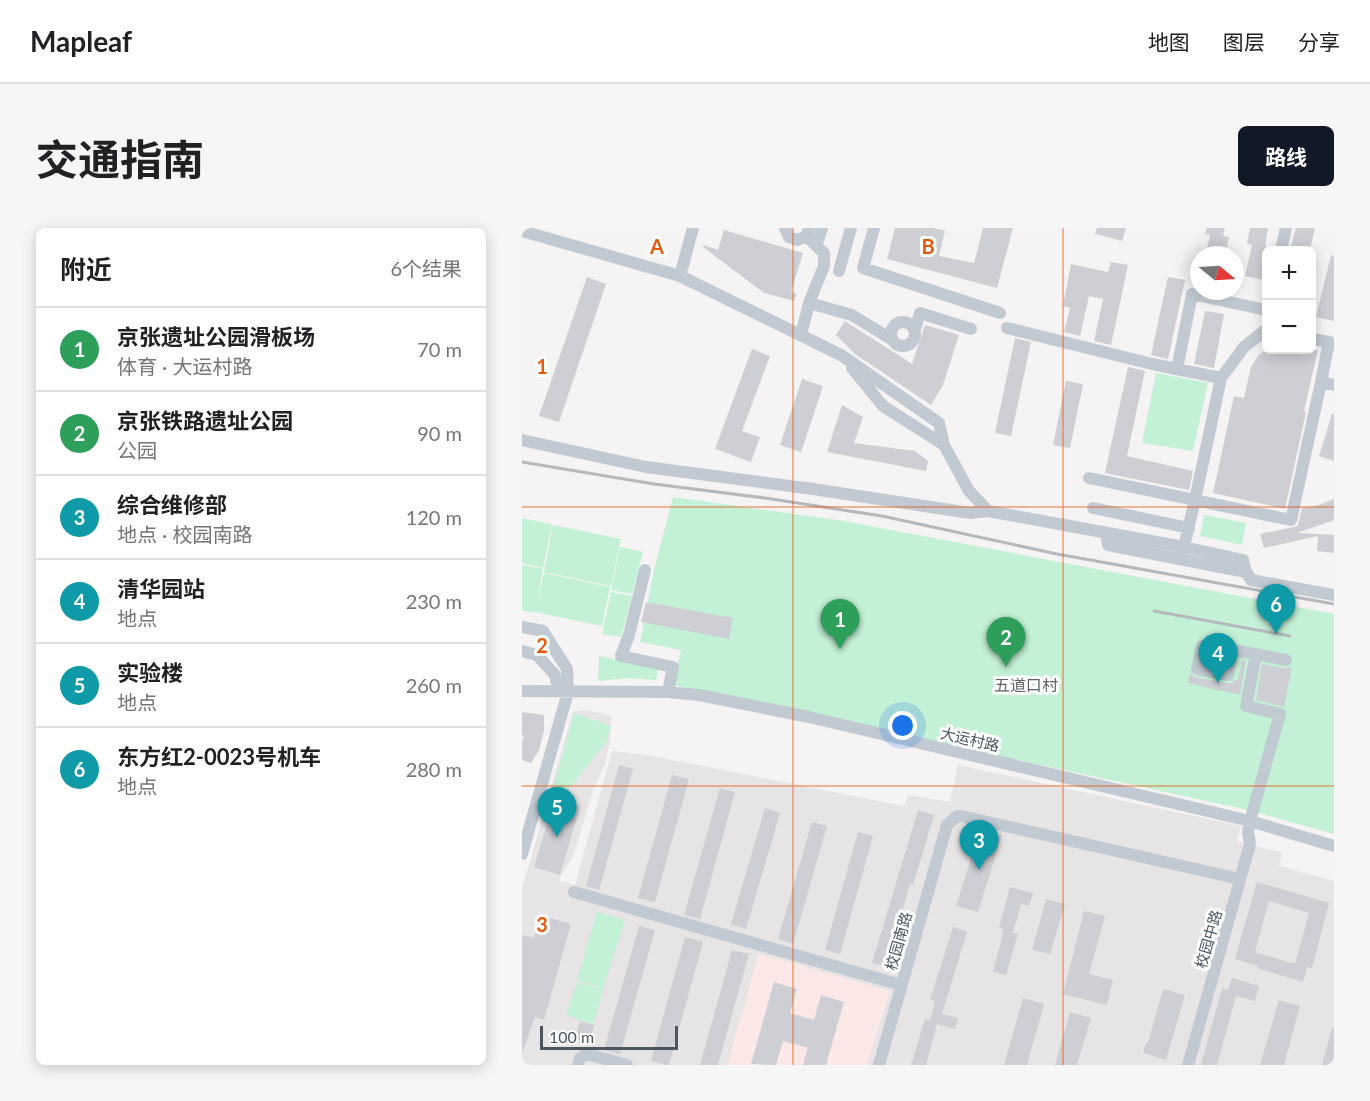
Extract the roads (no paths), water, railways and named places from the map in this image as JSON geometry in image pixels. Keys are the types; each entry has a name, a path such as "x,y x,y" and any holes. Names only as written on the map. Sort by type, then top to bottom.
{"street":[{"path":"680,276 693,228"},
{"path":"785,228 789,237 798,240 808,232 816,246 824,253 824,266 809,303 801,335"},
{"path":"816,246 822,228"},
{"path":"839,271 851,228"},
{"path":"874,228 863,268 1000,313"},
{"path":"1282,246 1286,228"},
{"path":"522,231 680,276 841,355 939,423 944,445 969,491 988,511"},
{"path":"1177,369 1192,294 1262,309"},
{"path":"809,303 852,315 891,339 897,346 907,346 914,339 920,313 971,329"},
{"path":"891,339 891,329 898,322 908,322 915,329"},
{"path":"1007,328 1221,378"},
{"path":"1183,553 1221,378 1244,347 1262,333"},
{"path":"1089,478 1291,520 1328,384 1329,342 1316,340"},
{"path":"841,355 883,406 944,445"},
{"path":"522,440 646,467 970,513 988,511 1106,534 1183,553 1243,560 1251,580 1334,595"},
{"path":"1094,508 1189,528"},
{"path":"645,570 632,635 621,656 673,667 668,692"},
{"path":"522,627 543,631 567,669 522,854"},
{"path":"1202,646 1197,669 1228,675 1233,650 1286,660"},
{"path":"522,651 537,655 555,675 563,692"},
{"name":"校园中路","path":"1188,1065 1250,844 1248,831 1250,821 1280,714 1246,706 1256,654"},
{"name":"大运村路","path":"522,691 668,692 699,695 809,717 1250,821 1334,846"},
{"name":"校园南路","path":"879,1065 947,825 956,817 961,816 1240,879"},
{"path":"574,892 901,985"},
{"path":"579,1061 587,1054 627,1065"}],"railway":[{"path":"522,462 654,484 882,516 1057,554 1334,604"},
{"path":"1154,611 1290,636"}],"place":[{"name":"东方红2-0023号机车","path":"1276,634"},
{"name":"京张遗址公园滑板场","path":"840,649"},
{"name":"京张铁路遗址公园","path":"1006,667"},
{"name":"清华园站","path":"1218,683"},
{"name":"实验楼","path":"557,837"},
{"name":"综合维修部","path":"979,870"}],"district":[{"name":"五道口村","path":"1026,684"}]}
